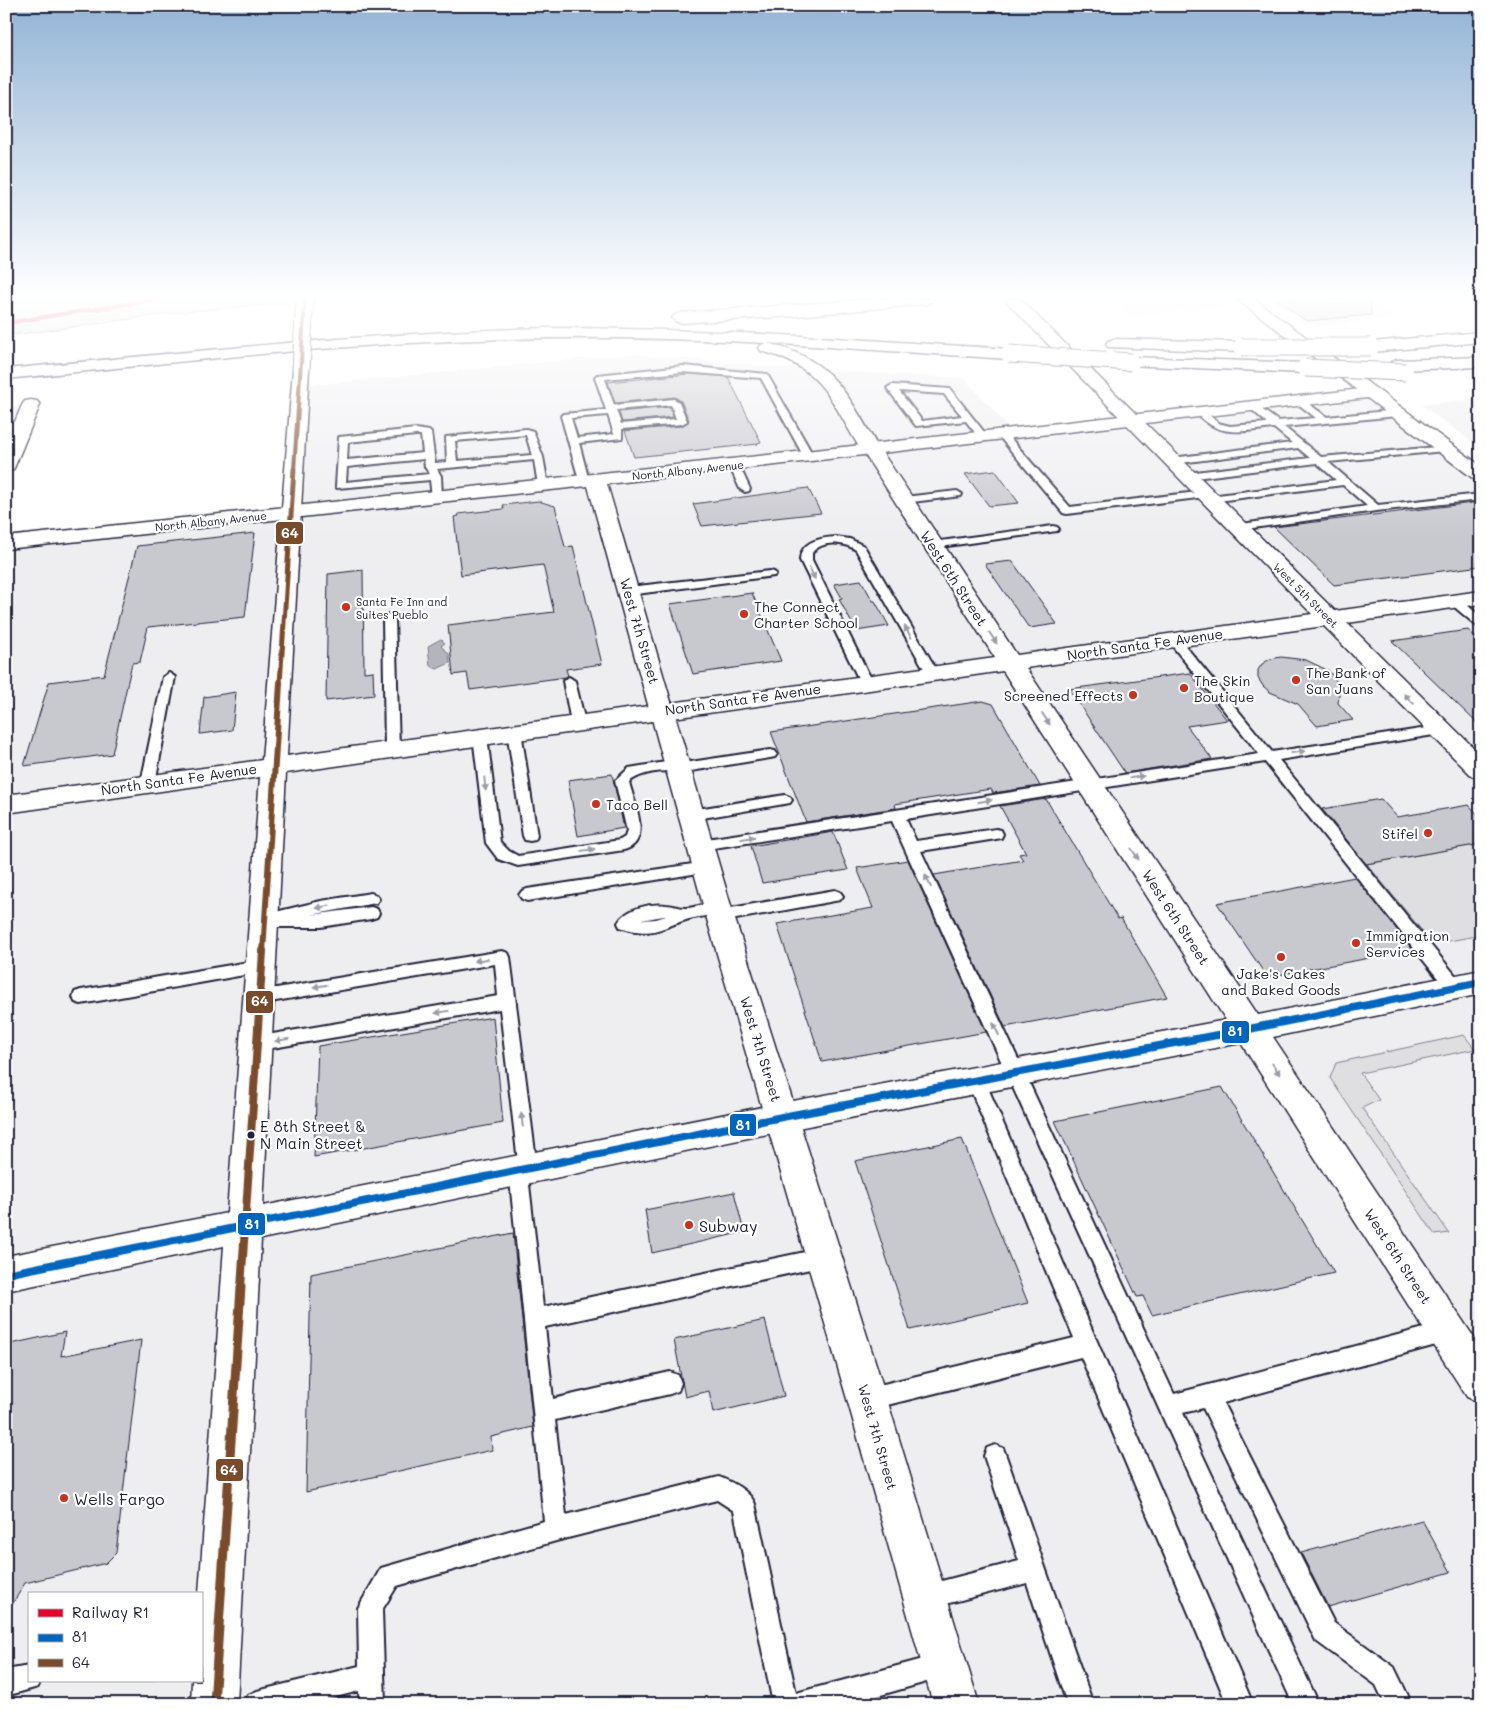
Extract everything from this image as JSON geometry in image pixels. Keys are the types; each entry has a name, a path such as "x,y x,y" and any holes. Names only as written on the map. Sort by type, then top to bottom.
{"main road":[{"path":"214,1704 210,1634 244,1226 300,379"},
{"name":"West 6th Street","path":"825,379 1481,1383"},
{"name":"West 5th Street","path":"1090,379 1481,770"},
{"path":"1351,379 1481,475"},
{"name":"North Albany Avenue","path":"6,543 809,457 1370,393"},
{"path":"7,462 15,425 31,405"},
{"name":"West 7th Street","path":"590,480 629,592 719,912 867,1399 956,1704"},
{"name":"North Santa Fe Avenue","path":"6,804 392,748 1481,597"},
{"path":"6,1274 782,1117 976,1081 1468,984"}],"lane":[{"path":"573,441 620,436 601,379"},
{"path":"766,379 809,457"},
{"path":"969,418 918,424 892,388 947,391 969,418 983,437"},
{"path":"1300,401 1326,420"},
{"path":"590,480 573,441 566,416 674,402 682,421 617,427"},
{"path":"1253,406 1376,508"},
{"path":"1201,412 1215,425 1230,429 1397,413"},
{"path":"437,497 433,472 429,455 426,433 416,432 344,438 341,486 433,472 452,465 538,457"},
{"path":"452,465 450,440 526,432 530,433 533,438 544,485"},
{"path":"1003,434 1067,511 1345,482"},
{"path":"1172,461 1300,445"},
{"path":"1187,476 1319,460 1445,448"},
{"path":"342,464 429,455"},
{"path":"734,465 745,489"},
{"path":"904,500 957,494"},
{"path":"1238,527 1376,508 1481,497"},
{"path":"933,545 1053,529"},
{"path":"867,683 806,560 805,554 807,549 812,545 822,542 846,541 855,543 860,548 933,674"},
{"path":"629,592 770,574"},
{"path":"1455,601 1481,623"},
{"path":"388,618 392,748"},
{"path":"1174,640 1268,756 1468,984"},
{"path":"148,783 169,677"},
{"path":"569,681 578,722"},
{"path":"527,894 699,842 897,815 1440,730"},
{"path":"514,731 530,836"},
{"path":"480,736 493,843 498,852 507,858 518,861 624,845 631,840 634,831 622,781 634,771 770,754"},
{"path":"699,842 785,800"},
{"path":"897,815 1306,1704"},
{"path":"912,847 996,834"},
{"path":"685,914 719,912 835,896"},
{"path":"264,922 322,907 371,906"},
{"path":"258,997 502,957 523,1169 534,1319 556,1529"},
{"path":"81,997 261,966"},
{"path":"256,1044 507,1001"},
{"path":"976,1081 1240,1704"},
{"path":"534,1319 824,1257"},
{"path":"1169,1406 1447,1332"},
{"path":"867,1399 1087,1346"},
{"path":"543,1412 670,1383"},
{"path":"1208,1396 1325,1632 1385,1676 1400,1704"},
{"path":"995,1456 1080,1704"},
{"path":"372,1704 370,1608 389,1576 556,1529 719,1488 744,1504 786,1704"},
{"path":"924,1597 1034,1569"},
{"path":"801,1704 945,1666"},
{"path":"257,1704 371,1676"},
{"path":"6,1683 28,1678"}],"shaded area":[{"path":"375,379 965,379 1014,433 1370,393 1481,475 1481,1704 6,1704 6,543 292,512 300,386"},
{"path":"1481,398 1481,448 1421,405"},
{"path":"31,405 6,466 6,407"},
{"path":"441,639 445,643 441,646 449,654 450,663 437,669 430,666 428,646"},
{"path":"1481,844 1481,935 1433,944 1367,864"},
{"path":"1464,1035 1475,1049 1360,1073 1379,1100 1362,1108 1449,1233 1435,1235 1330,1078 1336,1063"}],"building":[{"path":"640,379 729,379 761,442 758,444 634,457 625,431 682,426 689,420 681,401 675,397 615,403 608,382"},
{"path":"670,407 673,417 622,422 619,412"},
{"path":"995,470 1019,503 989,506 965,474"},
{"path":"808,488 821,513 702,526 693,504"},
{"path":"538,501 555,506 565,547 573,546 602,664 566,669 568,676 566,677 470,690 467,673 453,675 448,625 554,612 543,565 461,575 454,517 459,516 458,514 504,509 503,505"},
{"path":"1481,502 1481,566 1334,585 1274,527"},
{"path":"255,533 245,617 148,627 140,662 132,663 112,754 24,766 49,682 104,675 137,546"},
{"path":"1012,561 1057,624 1029,628 985,564"},
{"path":"363,570 364,672 373,671 374,695 326,701 328,574"},
{"path":"861,580 889,626 856,631 839,599 842,598 834,584"},
{"path":"752,593 781,661 693,674 670,604"},
{"path":"1468,630 1481,642 1481,727 1392,641"},
{"path":"1281,657 1306,660 1329,671 1340,686 1338,703 1353,720 1317,726 1298,704 1270,692 1263,686 1258,678 1258,670 1262,664 1270,659"},
{"path":"1190,673 1227,720 1187,726 1212,759 1125,773 1069,689"},
{"path":"236,692 232,730 200,734 204,697"},
{"path":"983,701 993,704 1040,786 993,793 991,789 895,804 896,808 806,822 771,732"},
{"name":"Taco Bell","path":"612,774 624,828 578,836 568,780"},
{"path":"1046,799 1118,919 1121,918 1167,997 1005,1027 934,875 1023,860 1019,854 1026,853 1000,806"},
{"path":"1381,799 1397,817 1469,805 1481,818 1481,844 1366,864 1322,809"},
{"path":"833,832 848,870 762,883 751,846"},
{"path":"908,860 986,1032 822,1062 777,924 873,908 857,868"},
{"path":"1355,877 1413,950 1267,977 1217,903"},
{"path":"493,1017 503,1123 314,1157 318,1046"},
{"path":"1222,1087 1334,1273 1152,1315 1143,1296 1137,1297 1055,1121"},
{"path":"962,1139 1028,1303 910,1330 855,1161"},
{"path":"734,1192 744,1232 652,1253 645,1210"},
{"path":"513,1233 533,1427 491,1437 492,1450 306,1492 311,1274"},
{"path":"765,1320 784,1396 713,1413 709,1391 685,1397 674,1340"},
{"name":"Wells Fargo","path":"65,1332 61,1356 141,1340 116,1553 106,1563 25,1583 6,1615 6,1345"},
{"path":"1422,1520 1451,1572 1328,1607 1301,1553"}],"transit line":[{"name":"64","path":"214,1704 300,379"},
{"name":"81","path":"6,1274 782,1117 1249,1029 1481,982"}],"place":[{"name":"Santa Fe Inn and Suites Pueblo","path":"346,607"},
{"name":"The Connect Charter School","path":"744,614"},
{"name":"The Bank of San Juans","path":"1296,680"},
{"name":"The Skin Boutique","path":"1184,688"},
{"name":"Screened Effects","path":"1133,695"},
{"name":"Taco Bell","path":"596,804"},
{"name":"Stifel","path":"1428,833"},
{"name":"Immigration Services","path":"1356,943"},
{"name":"Jake's Cakes and Baked Goods","path":"1281,957"},
{"name":"E 8th Street & N Main Street","path":"251,1135"},
{"name":"Subway","path":"689,1225"},
{"name":"Wells Fargo","path":"64,1498"}]}
